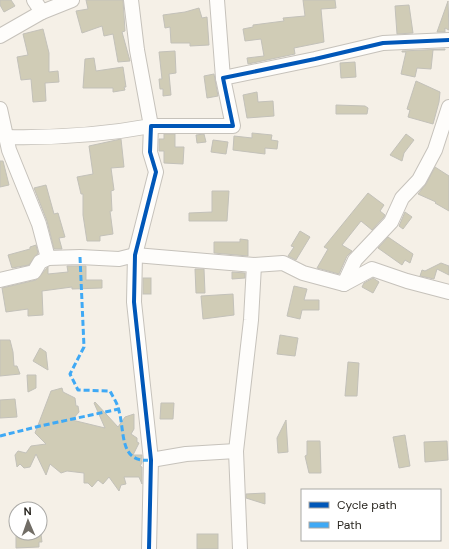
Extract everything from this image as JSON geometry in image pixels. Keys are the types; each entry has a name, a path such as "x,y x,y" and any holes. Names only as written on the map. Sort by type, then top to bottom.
{"street":[{"path":"34,0 42,12"},
{"path":"0,36 42,12 72,0"},
{"path":"131,0 137,50 151,126 150,152 156,172 135,256 134,302 151,460 149,549"},
{"path":"6,137 56,138 114,133 151,126 233,126 224,78 217,0"},
{"path":"224,78 383,43 449,40"},
{"path":"344,284 355,260 391,222 402,198 419,180 435,150 449,107"},
{"path":"0,110 9,150 39,224 48,258"},
{"path":"0,280 34,272 40,262 48,258 80,257 119,259 135,256 254,265 283,263 303,273 344,284 372,269 407,281 449,292"},
{"path":"240,549 236,451 251,320 254,265"},
{"path":"151,460 186,454 236,451"}],"building":[{"path":"0,0 11,0 15,6 4,12 0,5"},
{"path":"86,0 123,0 125,31 122,32 130,61 118,62 113,34 104,36 102,26 82,33 76,11 88,9"},
{"path":"303,0 335,0 336,8 321,9 324,42 294,48 295,54 248,64 247,58 264,56 261,39 245,41 243,29 253,27 253,25 284,21 283,18 305,16"},
{"path":"448,1 449,30 445,28 445,32 437,32"},
{"path":"409,5 413,33 397,34 395,6"},
{"path":"199,8 202,18 207,17 209,45 190,46 190,43 171,43 170,27 165,28 163,15 185,12"},
{"path":"43,29 49,53 49,72 58,71 59,82 45,83 46,101 33,102 31,79 21,80 17,57 28,55 23,34"},
{"path":"445,49 433,50 431,69 417,68 415,77 401,74 406,52 402,51"},
{"path":"175,51 176,73 169,74 171,95 163,96 163,89 160,89 159,79 162,79 159,52"},
{"path":"94,58 96,71 123,67 126,87 124,87 125,90 113,92 113,88 83,88 85,59"},
{"path":"355,62 356,77 341,78 340,63"},
{"path":"214,74 218,96 207,98 204,76"},
{"path":"416,81 440,92 433,124 408,117 410,110 407,109"},
{"path":"257,92 258,102 273,101 274,116 247,118 243,95"},
{"path":"336,105 365,106 368,108 367,114 336,114"},
{"path":"252,133 272,135 271,140 278,141 277,149 265,148 265,154 233,150 234,136 252,138"},
{"path":"164,134 175,134 175,147 184,147 183,164 164,163 164,151 159,151 159,139 164,139"},
{"path":"204,134 206,142 197,143 196,135"},
{"path":"406,134 414,140 404,153 402,161 390,155"},
{"path":"121,139 124,167 111,168 114,190 111,191 112,211 110,211 113,234 100,236 100,241 87,241 83,215 83,194 81,194 77,177 93,174 89,146"},
{"path":"213,140 228,142 226,154 211,152"},
{"path":"0,161 3,161 9,185 0,187"},
{"path":"435,167 449,176 449,211 435,203 436,202 418,194 426,184"},
{"path":"46,185 54,214 58,213 65,237 59,238 62,249 54,249 47,221 34,188"},
{"path":"212,191 229,191 227,221 189,221 189,213 212,212"},
{"path":"368,193 384,205 380,211 385,215 384,217 372,230 361,221 342,245 352,251 347,256 339,274 317,268 328,249 324,247"},
{"path":"405,212 412,217 403,229 399,226"},
{"path":"300,231 310,237 296,260 288,256 294,247 291,246"},
{"path":"388,237 413,254 410,263 405,260 402,265 378,248"},
{"path":"240,239 248,240 248,256 214,253 214,242 240,242"},
{"path":"36,245 38,253 29,265 12,268 8,255 30,249 30,247"},
{"path":"441,263 449,266 449,275 437,269 434,279 420,276 422,270 425,271"},
{"path":"67,266 86,266 86,280 102,280 102,288 72,289 72,287 42,291 43,315 28,316 28,309 6,312 2,288 36,280 48,267 48,274 68,272"},
{"path":"195,269 204,269 205,293 196,293"},
{"path":"232,272 245,273 245,278 232,279"},
{"path":"143,278 151,278 151,294 143,294"},
{"path":"373,278 379,282 373,293 362,287 364,283"},
{"path":"294,286 307,289 304,300 319,300 319,310 302,310 300,319 287,316"},
{"path":"233,294 234,315 203,319 201,296"},
{"path":"280,335 298,338 295,356 277,354"},
{"path":"0,340 10,340 14,366 17,366 20,374 0,376"},
{"path":"40,348 46,352 48,370 33,361"},
{"path":"348,362 359,363 357,396 345,396"},
{"path":"27,375 36,375 36,388 28,392"},
{"path":"62,388 63,392 75,398 76,406 78,406 79,412 72,420 105,428 94,403 95,402 118,427 125,417 134,414 134,429 131,434 137,438 137,442 139,443 133,455 142,455 142,463 140,466 142,467 142,484 139,477 124,477 126,484 121,485 119,491 109,477 103,484 98,480 92,487 88,483 84,483 84,473 67,471 61,473 50,464 46,475 36,454 30,467 24,468 20,464 17,467 15,455 18,451 26,453 31,446 46,444 35,433 51,391"},
{"path":"15,399 17,417 0,418 0,400"},
{"path":"161,403 174,403 173,419 160,419"},
{"path":"286,420 288,452 278,453 277,438"},
{"path":"405,435 410,466 399,468 393,437"},
{"path":"307,441 320,441 321,473 309,473 305,456 307,455"},
{"path":"447,441 448,460 425,462 424,442"},
{"path":"265,493 265,504 246,498 246,494"},
{"path":"197,534 218,534 218,549 197,549"},
{"path":"16,541 42,541 39,542 39,547 16,548"}],"marked path":[{"path":"80,257 84,347 70,374 78,390 110,391 117,403 123,437 128,452 133,457 141,460 151,460"},
{"path":"0,436 119,409"}],"cycle path":[{"path":"149,549 151,460 134,302 135,255 156,172 150,152 151,126 233,126 223,78 383,43 449,40"}]}
